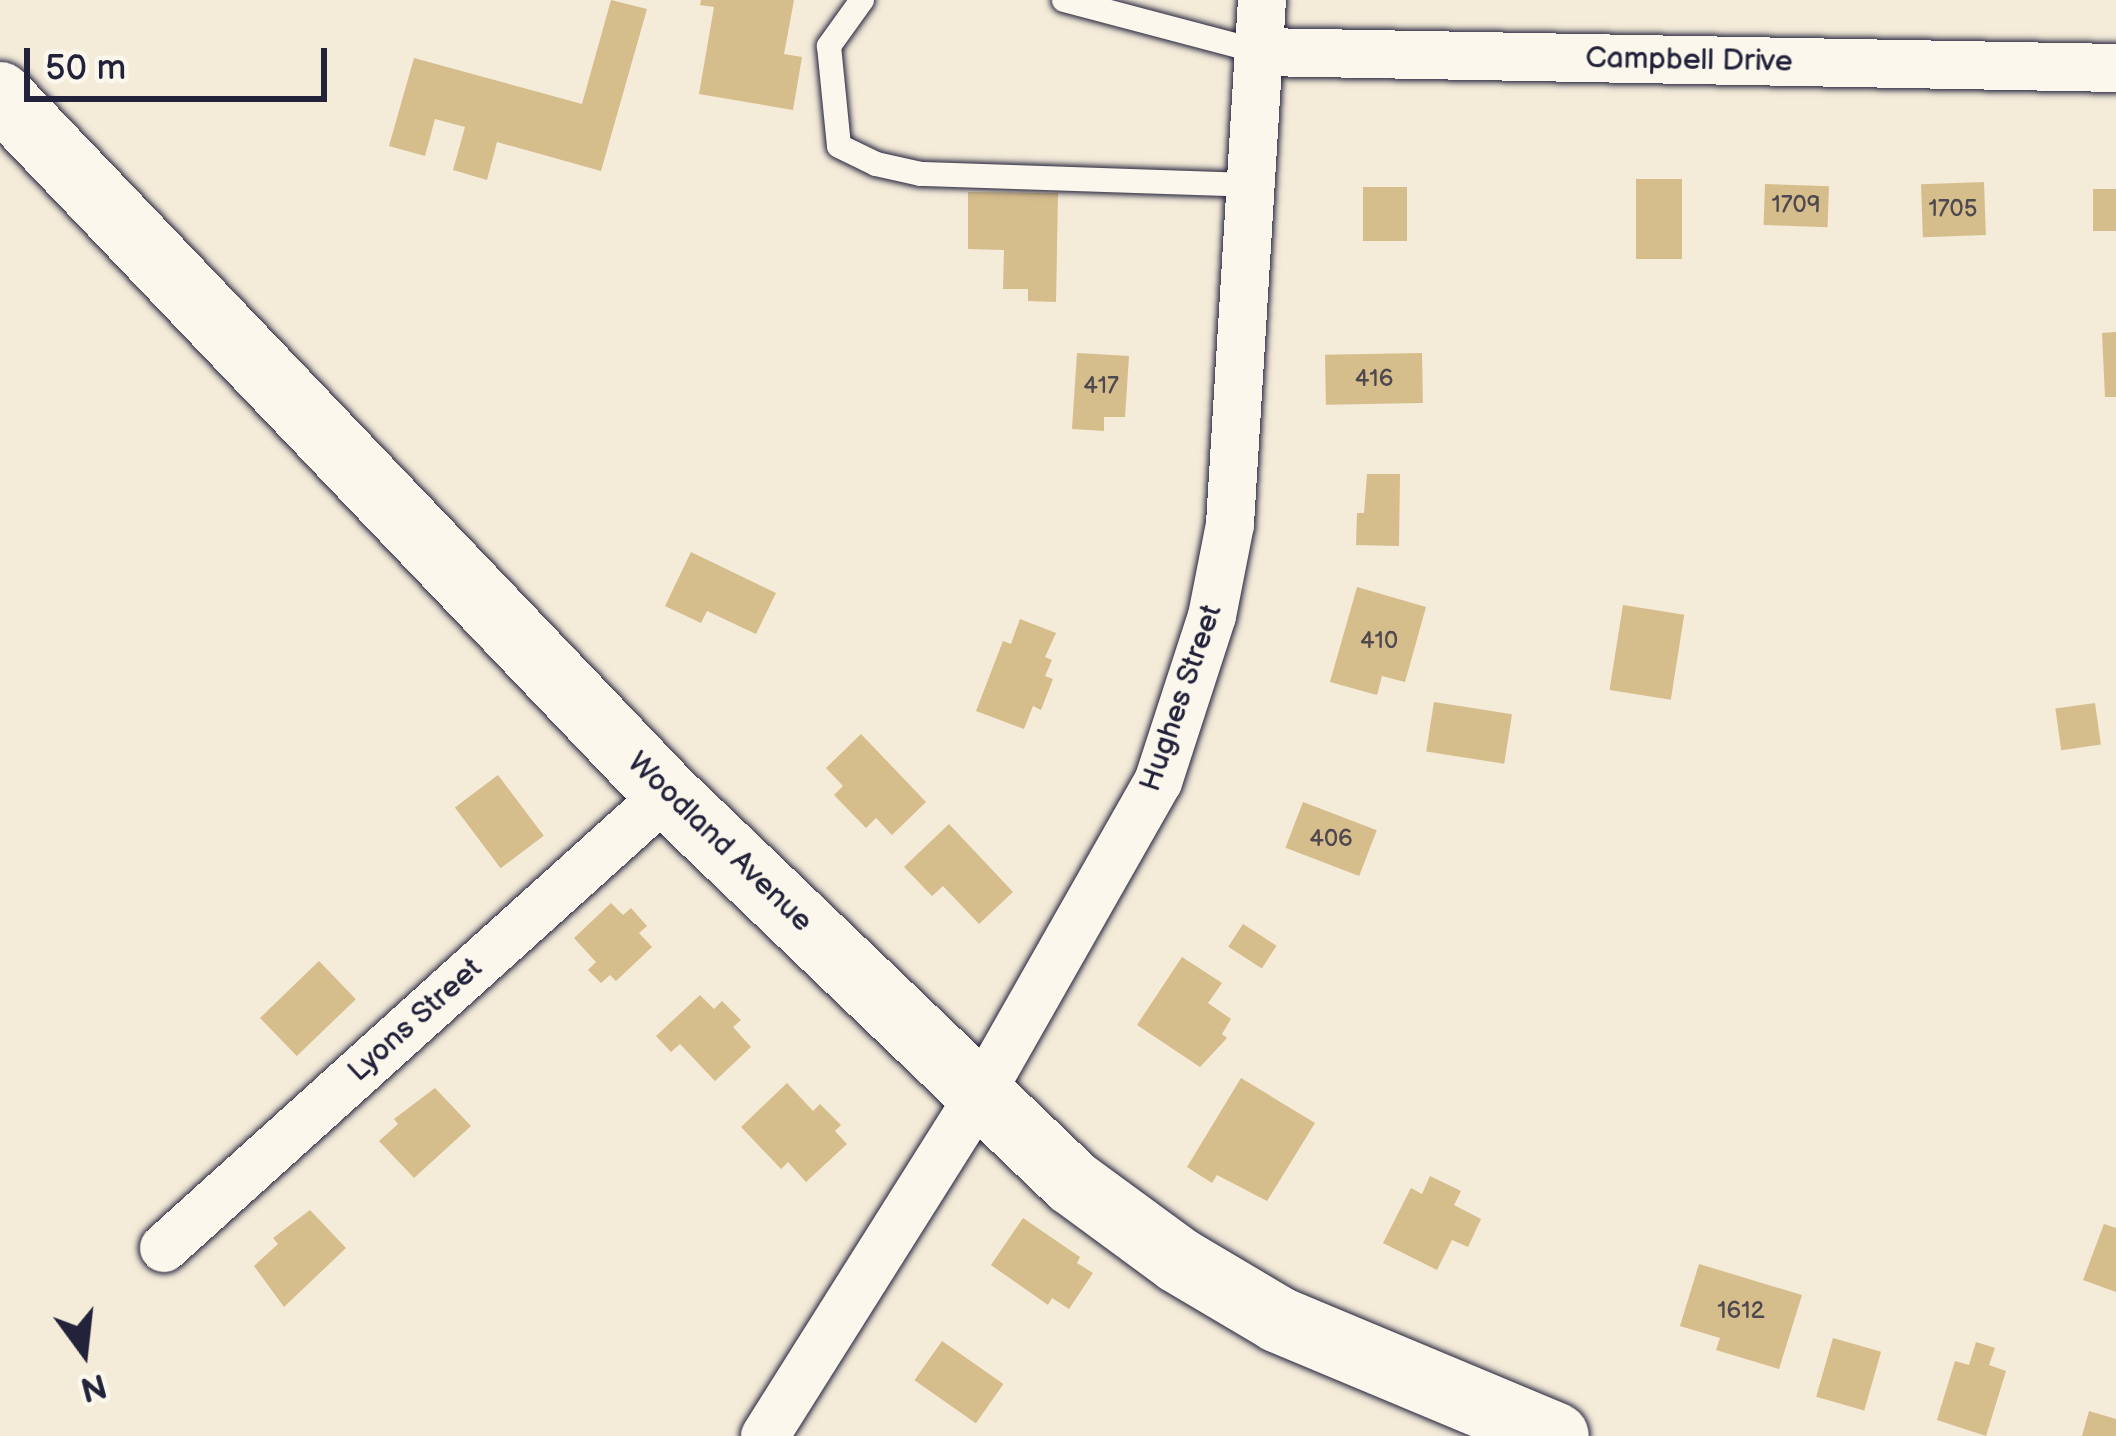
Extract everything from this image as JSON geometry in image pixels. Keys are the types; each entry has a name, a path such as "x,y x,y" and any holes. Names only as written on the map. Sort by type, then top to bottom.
{"street":[{"name":"Hughes Street","path":"765,1436 981,1093 1158,782 1212,616 1230,524 1262,0"},
{"name":"Campbell Drive","path":"1261,52 2116,68"},
{"name":"Woodland Avenue","path":"0,94 668,794 1072,1182 1178,1260 1279,1320 1556,1436"},
{"name":"Lyons Street","path":"164,1248 668,794"}],"lane":[{"path":"862,0 829,46 839,146 876,164 921,174 1252,185"},
{"path":"1064,0 1261,52"}],"building":[{"path":"611,0 647,9 601,171 497,142 487,180 453,170 465,127 435,119 425,156 389,146 414,58 582,104"},
{"path":"701,0 794,0 784,54 802,57 793,110 699,94 714,7 700,5"},
{"path":"1636,179 1682,179 1682,259 1636,259"},
{"path":"1984,182 1986,235 1923,237 1921,184"},
{"path":"1765,184 1829,186 1828,227 1764,225"},
{"path":"1363,187 1407,187 1407,241 1363,241"},
{"path":"2093,189 2116,189 2116,231 2093,231"},
{"path":"968,192 1058,193 1056,302 1028,301 1028,289 1003,289 1004,250 968,249"},
{"path":"2116,332 2116,397 2105,397 2102,333"},
{"path":"1077,353 1129,356 1125,417 1104,417 1104,431 1072,429"},
{"path":"1422,353 1423,403 1326,405 1325,355"},
{"path":"1367,474 1400,474 1399,546 1356,545 1357,513 1364,513"},
{"path":"691,552 776,593 756,634 707,611 701,623 665,606"},
{"path":"1357,587 1426,607 1405,682 1382,676 1377,695 1330,682"},
{"path":"1623,605 1684,615 1671,700 1610,690"},
{"path":"1020,619 1056,633 1045,657 1052,660 1045,676 1053,679 1041,710 1033,706 1024,729 976,711 1003,641 1011,644"},
{"path":"1434,702 1512,714 1504,764 1426,751"},
{"path":"2095,703 2101,745 2061,750 2055,709"},
{"path":"861,734 926,802 892,835 876,818 866,828 834,795 843,786 826,768"},
{"path":"498,775 544,836 501,868 455,807"},
{"path":"1303,802 1377,830 1359,876 1285,848"},
{"path":"949,824 1013,892 979,924 943,886 932,896 904,867"},
{"path":"611,903 623,915 631,908 647,926 639,933 652,947 616,981 610,975 601,983 588,970 596,962 574,938"},
{"path":"1243,924 1277,946 1262,968 1228,947"},
{"path":"1182,957 1222,983 1208,1003 1231,1019 1222,1034 1227,1038 1200,1067 1137,1025"},
{"path":"319,961 356,999 297,1056 260,1018"},
{"path":"700,995 714,1009 722,1001 741,1020 733,1027 751,1047 715,1081 680,1044 671,1052 656,1036"},
{"path":"1241,1078 1315,1123 1267,1201 1217,1175 1212,1183 1187,1167"},
{"path":"787,1083 813,1111 820,1104 841,1125 835,1131 847,1144 806,1182 788,1162 781,1169 741,1127"},
{"path":"435,1088 471,1126 414,1178 379,1141 398,1124 394,1119"},
{"path":"1430,1176 1461,1191 1454,1205 1481,1219 1468,1247 1452,1240 1437,1270 1383,1243 1411,1188 1422,1194"},
{"path":"310,1210 346,1248 284,1307 254,1266 278,1244 273,1238"},
{"path":"1023,1218 1080,1257 1077,1263 1093,1273 1069,1309 1052,1298 1048,1305 991,1265"},
{"path":"2104,1224 2116,1228 2116,1292 2083,1280"},
{"path":"1699,1264 1802,1295 1779,1369 1716,1350 1720,1338 1680,1326"},
{"path":"1833,1338 1881,1352 1864,1410 1816,1397"},
{"path":"942,1341 1003,1384 976,1423 914,1380"},
{"path":"1976,1342 1995,1348 1989,1365 2006,1371 1986,1436 1937,1420 1955,1361 1969,1365"},
{"path":"2089,1411 2116,1419 2116,1436 2082,1436"}]}
